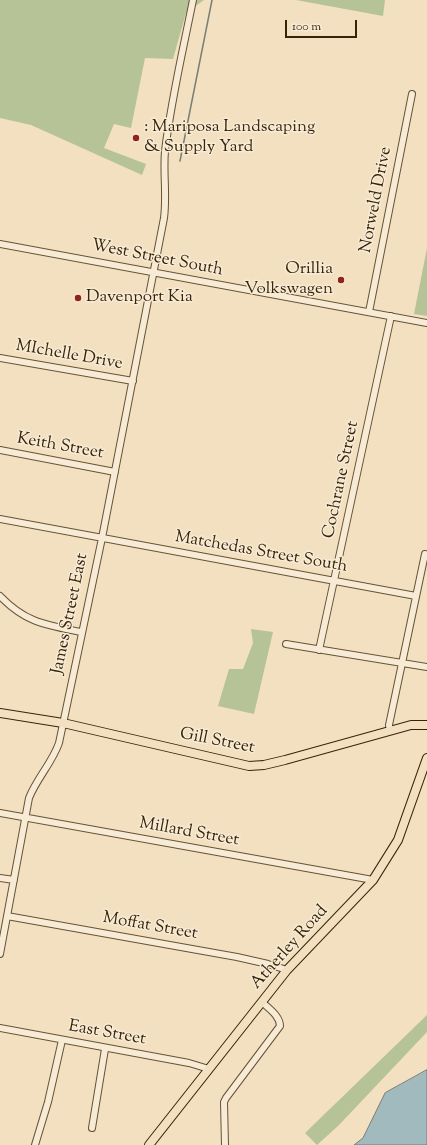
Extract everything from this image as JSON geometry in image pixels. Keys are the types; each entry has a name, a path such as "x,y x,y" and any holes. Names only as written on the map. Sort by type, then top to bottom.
{"main road":[{"name":"Gill Street","path":"0,713 63,723 249,766 264,765 285,760 412,725 427,725"},
{"name":"Atherley Road","path":"149,1145 287,970 373,880 398,840 427,758"}],"street":[{"name":"James Street East","path":"0,954 33,789 54,756 59,743 81,632 102,538 166,207 165,153 168,128 193,0"},
{"name":"Norweld Drive","path":"369,312 412,94"},
{"name":"West Street South","path":"0,244 427,323"},
{"name":"Cochrane Street","path":"319,650 391,316"},
{"name":"MIchelle Drive","path":"0,358 133,381"},
{"name":"Keith Street","path":"0,450 115,472"},
{"name":"Matchedas Street South","path":"0,519 416,596"},
{"path":"390,731 389,725 425,554"},
{"path":"0,596 27,618 44,624 81,632"},
{"path":"286,644 427,667"},
{"name":"Millard Street","path":"0,814 373,880"},
{"path":"0,878 14,880"},
{"name":"Moffat Street","path":"7,916 237,957 287,970"},
{"path":"224,1145 224,1102 280,1026 280,1022 275,1015 262,1002"},
{"name":"East Street","path":"0,1028 189,1063 209,1069"},
{"path":"35,1145 48,1102 62,1040"},
{"path":"92,1128 105,1048"}],"green space":[{"path":"0,0 204,0 186,13 173,59 145,58 131,128 114,124 104,148 146,164 142,175 31,125 0,118"},
{"path":"296,0 385,0 383,16"},
{"path":"427,248 427,316 414,314"},
{"path":"251,629 273,632 254,714 218,706 229,669 243,669 253,643"},
{"path":"427,1015 427,1032 339,1125 317,1145 305,1133"}],"water":[{"path":"427,1070 427,1145 354,1145 363,1138 385,1093"}],"waterway":[{"path":"180,161 212,0"}],"place":[{"name":": Mariposa Landscaping & Supply Yard","path":"136,138"},
{"name":"Orillia Volkswagen","path":"341,280"},
{"name":"Davenport Kia","path":"78,298"}]}
